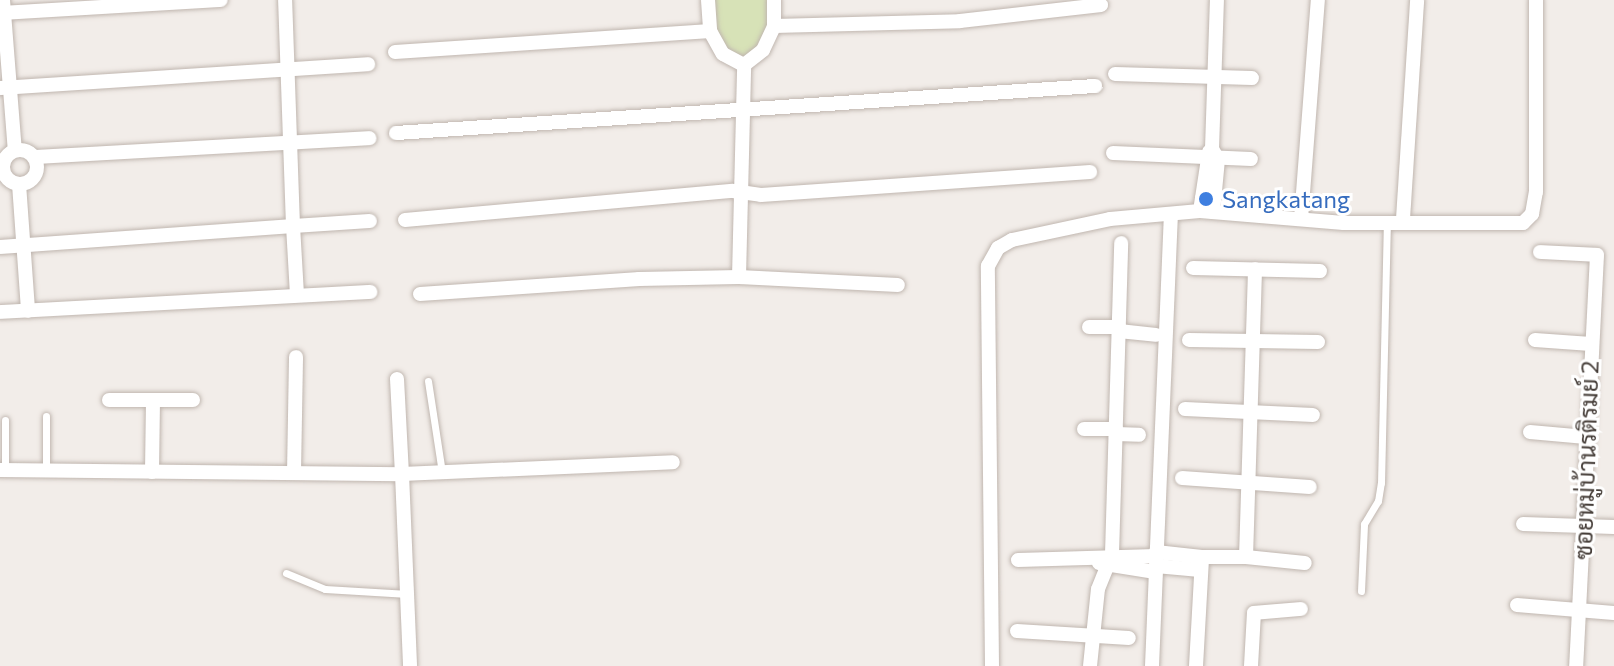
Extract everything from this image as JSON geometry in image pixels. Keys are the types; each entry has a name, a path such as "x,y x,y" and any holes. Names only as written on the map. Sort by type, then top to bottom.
{"street":[{"path":"15,151 4,88 2,9 221,0"},
{"path":"285,0 297,295"},
{"path":"708,0 710,31 723,54 744,65"},
{"path":"744,65 763,50 774,26 774,0"},
{"path":"1206,212 1217,0"},
{"path":"1301,219 1318,0"},
{"path":"1403,219 1417,0"},
{"path":"992,666 988,266 998,248 1012,240 1121,218 1206,212 1301,219 1523,223 1532,214 1539,112 1534,85 1536,0"},
{"path":"774,26 960,21 1101,5"},
{"path":"395,52 710,31"},
{"path":"4,88 368,64"},
{"path":"739,277 745,192 744,65"},
{"path":"1115,74 1252,78"},
{"path":"396,133 743,113 1095,86"},
{"path":"28,311 19,184 1,170 6,156 15,151 34,157 369,138"},
{"path":"1113,153 1251,159"},
{"path":"19,184 33,177 34,157"},
{"path":"405,220 745,192 1090,172"},
{"path":"1152,666 1171,215"},
{"path":"0,247 370,221"},
{"path":"1090,666 1091,635 1105,561 1116,431 1121,243"},
{"name":"ซอยหมู่บ้านรติรมย์ 2","path":"1540,252 1597,255 1576,666"},
{"path":"1193,268 1320,271"},
{"path":"1246,557 1248,412 1255,269"},
{"path":"420,294 739,277 898,285"},
{"path":"0,312 370,292"},
{"path":"1089,327 1156,335"},
{"path":"1189,340 1318,342"},
{"path":"1535,340 1591,344"},
{"path":"294,473 296,357"},
{"path":"397,379 410,594 410,666"},
{"path":"109,400 193,400"},
{"path":"152,472 153,400"},
{"path":"1185,409 1313,415"},
{"path":"1084,429 1139,435"},
{"path":"1530,432 1586,437"},
{"path":"3,470 402,474 673,462"},
{"path":"1182,478 1310,487"},
{"path":"1523,524 1614,527"},
{"path":"1018,560 1201,563 1246,557 1305,563"},
{"path":"1196,666 1201,563"},
{"path":"1517,605 1614,613"},
{"path":"1251,666 1254,613 1301,609"},
{"path":"1017,631 1129,638"}],"lane":[{"path":"1361,591 1364,524 1378,501 1381,483 1387,220"},
{"path":"428,381 442,473"},
{"path":"46,416 46,471"},
{"path":"3,470 5,420"},
{"path":"286,573 325,589 410,594"}],"green space":[{"path":"708,0 771,0 763,50 739,61 710,31"}],"place":[{"name":"Sangkatang","path":"1206,199"}]}
